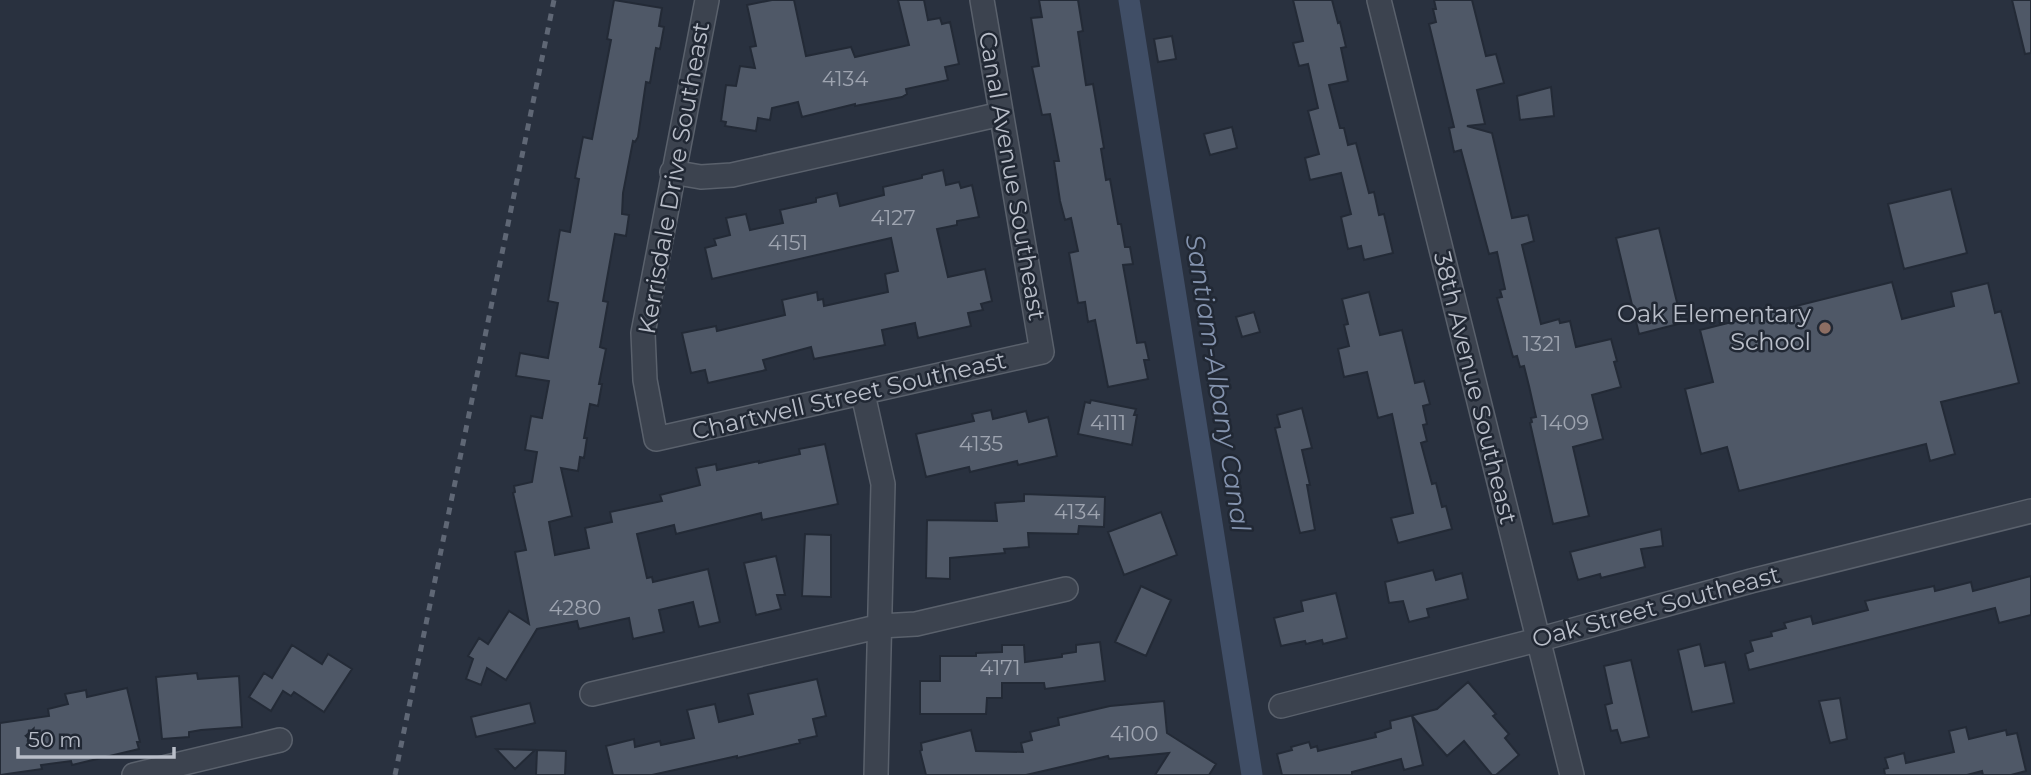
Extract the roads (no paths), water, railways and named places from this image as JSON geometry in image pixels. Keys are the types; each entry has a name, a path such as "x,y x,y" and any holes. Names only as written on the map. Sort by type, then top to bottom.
{"street":[{"name":"Kerrisdale Drive Southeast","path":"656,439 645,380 643,333 707,0"},
{"name":"Canal Avenue Southeast","path":"982,0 1042,352"},
{"name":"38th Avenue Southeast","path":"1379,0 1572,775"},
{"path":"672,172 701,177 732,175 1001,114"},
{"name":"Chartwell Street Southeast","path":"656,439 1042,352"},
{"path":"863,394 883,484 876,775"},
{"name":"Oak Street Southeast","path":"1281,706 1751,581 2031,511"},
{"path":"592,694 881,626 916,624 1066,589"},
{"path":"134,775 280,740"}],"waterway":[{"name":"Santiam-Albany Canal","path":"1129,0 1252,775"}],"railway":[{"path":"395,775 554,0"}],"place":[{"name":"Oak Elementary School","path":"1825,328"}]}
